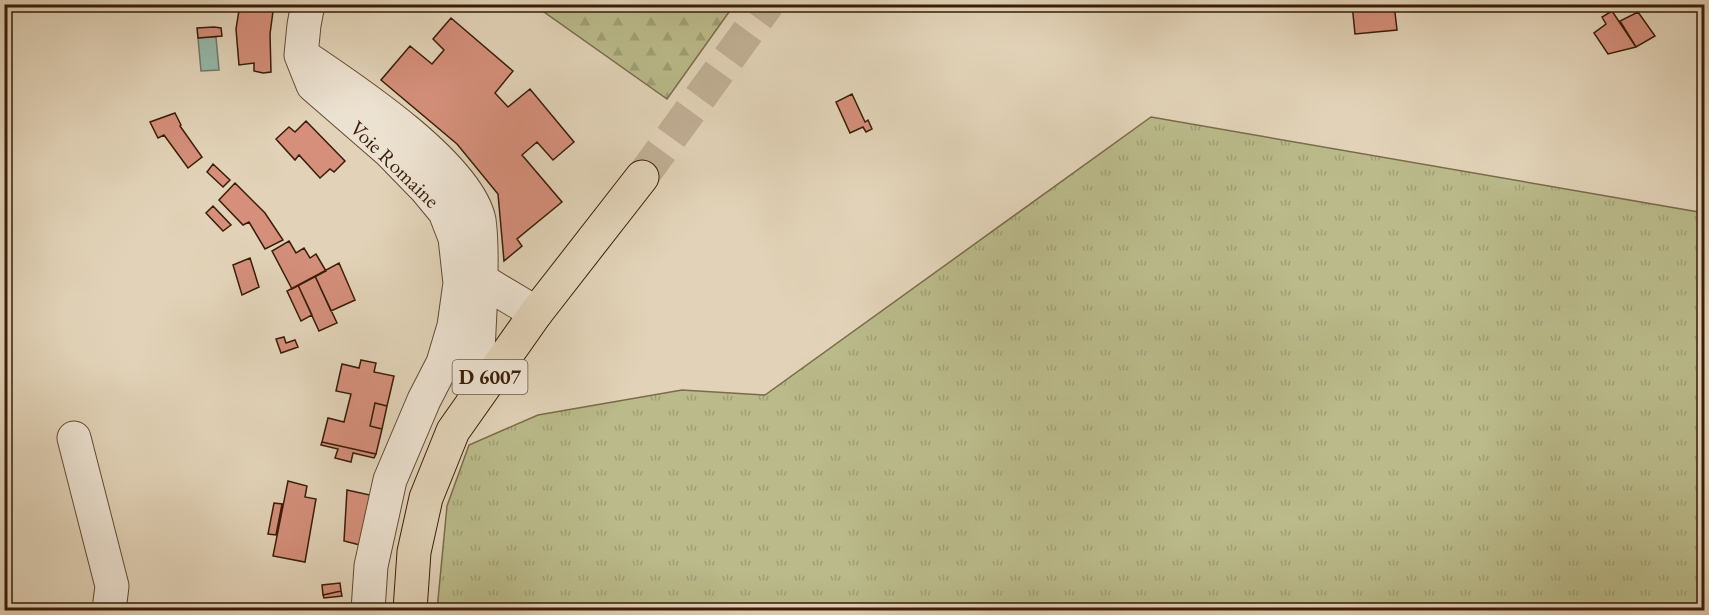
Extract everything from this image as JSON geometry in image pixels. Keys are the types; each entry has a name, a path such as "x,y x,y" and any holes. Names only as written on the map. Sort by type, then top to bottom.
{"main road":[{"name":"D 6007","path":"410,610 414,552 426,498 453,431 536,313 642,177"}],"street":[{"name":"Voie Romaine","path":"308,4 301,55 313,85 388,151 426,189 445,212 455,238 460,283 454,326 443,363 424,400 390,480 371,566 368,610"},
{"path":"301,55 346,84 402,127 458,180 471,202 478,219 481,280 480,335 474,399"},
{"path":"481,280 536,313"},
{"path":"74,438 112,586 109,610"}],"green space":[{"path":"539,4 734,5 667,99 537,7"},
{"path":"1151,117 1704,213 1704,610 437,610 447,506 469,445 538,415 682,390 765,395"}],"shaded area":[{"path":"216,37 219,70 201,71 198,38"}],"building":[{"path":"240,4 274,4 270,34 271,72 254,71 254,63 239,65 236,29"},
{"path":"1352,4 1394,4 1397,30 1355,34"},
{"path":"1612,11 1636,47 1608,54 1594,33 1606,24 1602,17"},
{"path":"1638,12 1655,36 1636,47 1620,21"},
{"path":"451,18 513,71 495,93 508,107 530,89 574,142 553,160 537,142 522,155 562,202 517,239 522,246 504,261 498,194 457,144 381,80 410,46 432,64 444,50 433,39"},
{"path":"197,28 221,28 222,36 198,38"},
{"path":"852,94 865,122 868,120 872,129 866,132 863,127 850,133 836,102"},
{"path":"175,113 180,126 202,157 188,168 164,135 158,138 150,122"},
{"path":"306,121 345,161 334,172 330,169 320,178 299,155 295,160 276,139 289,127 295,132"},
{"path":"213,164 230,180 223,187 207,172"},
{"path":"235,183 265,213 283,240 265,249 249,222 243,225 219,200"},
{"path":"213,206 231,225 223,231 206,213"},
{"path":"289,241 296,253 304,248 310,258 316,254 326,271 292,289 272,251"},
{"path":"250,258 259,287 242,295 233,265"},
{"path":"339,263 355,300 331,311 315,276"},
{"path":"315,276 337,323 319,331 298,285"},
{"path":"298,285 312,315 301,321 287,291"},
{"path":"284,337 286,343 295,340 298,347 281,353 276,339"},
{"path":"361,360 376,363 374,372 394,376 387,406 375,403 370,426 382,429 376,454 322,442 328,418 344,422 351,394 336,391 342,364 359,368"},
{"path":"375,403 387,406 382,429 370,426"},
{"path":"322,442 376,454 374,458 353,453 351,462 335,458 338,449 321,445"},
{"path":"288,481 307,486 305,497 316,499 305,562 273,556"},
{"path":"347,490 379,497 364,546 344,541"},
{"path":"274,503 282,504 276,535 268,534"},
{"path":"340,583 341,591 323,595 322,585"},
{"path":"341,591 342,596 324,598 323,595"}],"tunnel":[{"path":"642,177 768,4"}]}
